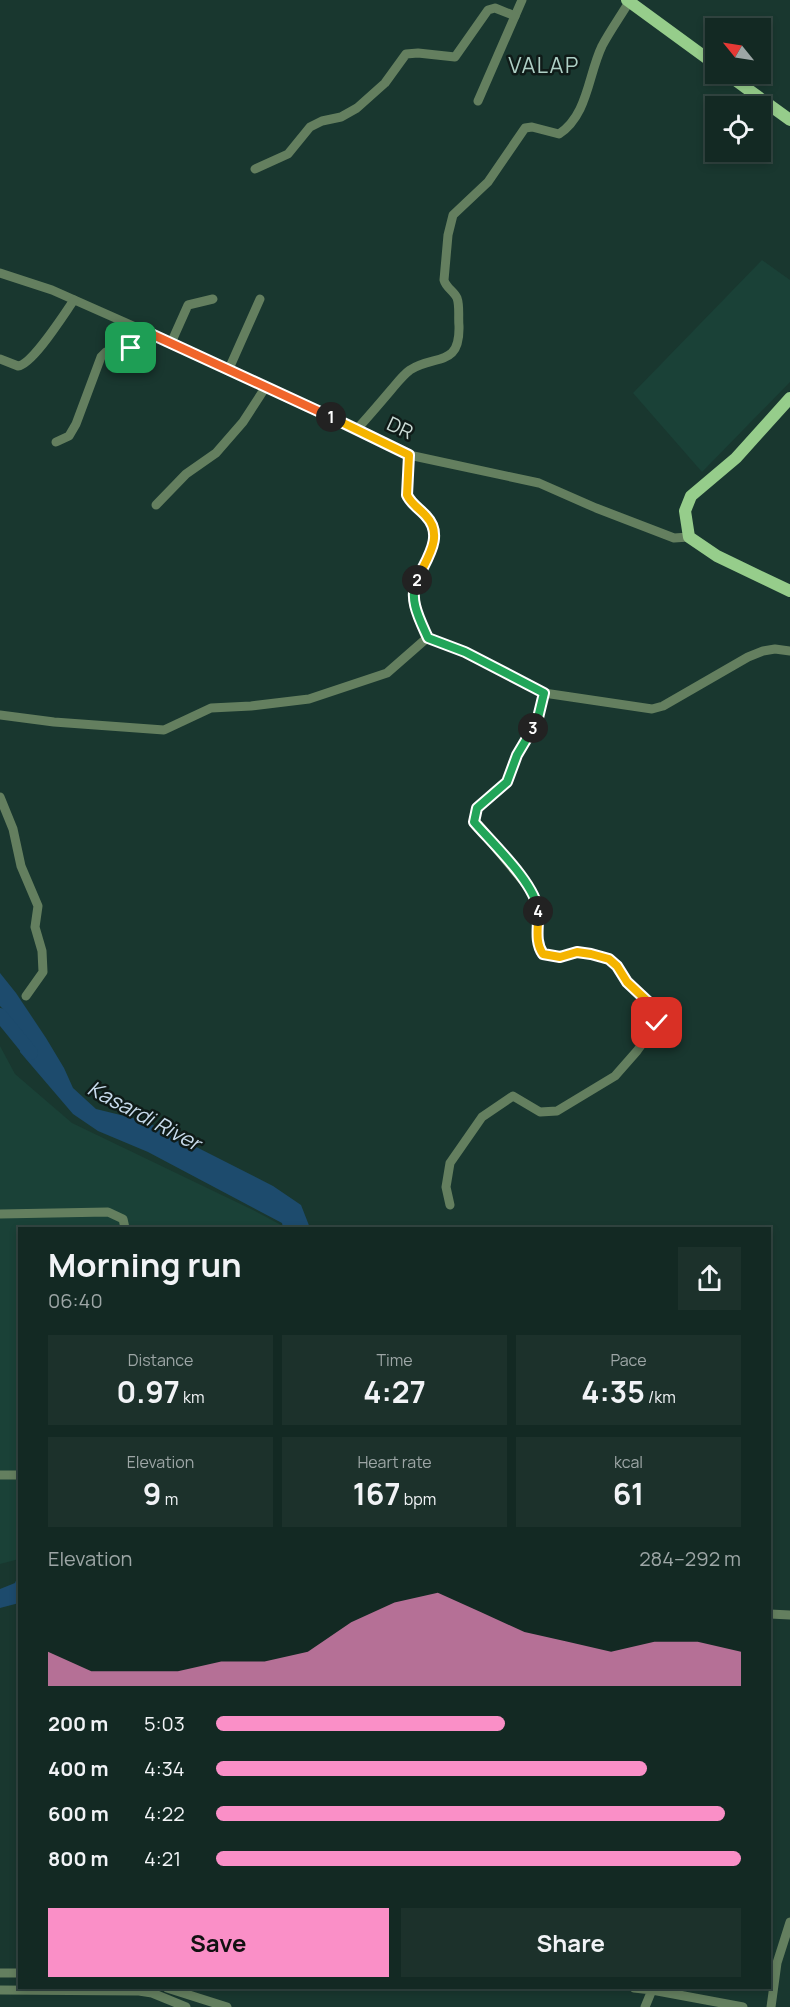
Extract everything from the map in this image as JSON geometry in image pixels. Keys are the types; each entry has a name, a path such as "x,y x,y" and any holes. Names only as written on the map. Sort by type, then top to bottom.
{"main road":[{"path":"628,1 705,57"},
{"path":"741,84 790,120"},
{"path":"689,537 685,511 691,496 736,458 790,398"},
{"name":"DR","path":"689,537 717,556 790,591"}],"street":[{"path":"478,101 522,0"},
{"path":"357,429 406,373 417,366 444,359 455,350 459,333 458,303 456,296 446,287 444,280 448,235 453,215 488,182 525,128 532,127 559,134 577,115 584,101 602,46 628,1"},
{"path":"255,169 288,154 310,127 322,121 341,117 357,108 385,83 406,54 455,57 488,10 495,8 514,16"},
{"name":"DR","path":"0,273 52,290 149,333 409,455 539,483 674,538 689,537"},
{"path":"171,343 188,305 213,299"},
{"path":"228,370 260,299"},
{"path":"0,359 18,366 26,363 74,300"},
{"path":"56,442 69,436 101,357 106,352 138,346 149,333"},
{"path":"156,505 186,474 216,453 243,422 265,387"},
{"path":"409,455 407,495 410,501 432,522 435,529 435,540 415,585 414,594 416,611 428,638 465,652 544,693 652,709 663,706 748,657 769,650 790,651"},
{"path":"0,715 54,722 164,730 211,708 309,699 387,673 428,638"},
{"path":"450,1205 446,1187 450,1163 482,1117 513,1096 540,1112 558,1111 615,1076 657,1023 659,1017 659,1012 655,1007 627,982 617,966 609,959 577,952 560,957 543,954 538,947 537,902 533,893 474,822 477,808 507,782 517,755 537,722 544,693"},
{"path":"0,797 12,829 21,866 38,906 35,927 42,951 43,972 26,996"},
{"path":"0,1214 108,1212 123,1219 125,1227"},
{"path":"0,1475 18,1475"},
{"path":"771,1614 790,1615"},
{"path":"771,2006 774,1965 786,1951 790,1922"},
{"path":"0,1973 18,1973"},
{"path":"170,1989 227,2007"},
{"path":"643,1989 743,2007"},
{"path":"0,1990 139,1991 153,1993 186,2007"},
{"path":"645,2007 652,1990"}],"shaded area":[{"path":"762,260 790,280 790,382 702,472 633,393"},
{"path":"0,1046 15,1074 72,1123 253,1210 281,1227 18,1227 18,1559 0,1564"}],"water":[{"path":"0,973 46,1038 73,1088 96,1109 145,1121 273,1186 301,1205 310,1227 283,1227 282,1223 148,1152 98,1131 73,1114 20,1052 15,1027 0,1006"},
{"path":"18,1576 18,1603 0,1608 0,1589 15,1583"}],"waterway":[{"name":"Kasardi River","path":"0,1015 31,1053"}],"district":[{"name":"VALAP","path":"544,65"}],"route":[{"path":"131,348 141,344 149,333 409,455 407,495 410,501 432,522 435,529 435,540 415,585 414,594 416,611 428,638 465,652 544,693 537,722 517,755 507,782 477,808 474,822 533,893 537,902 538,947 543,954 560,957 577,952 609,959 617,966 627,982 659,1012 657,1023"}]}
